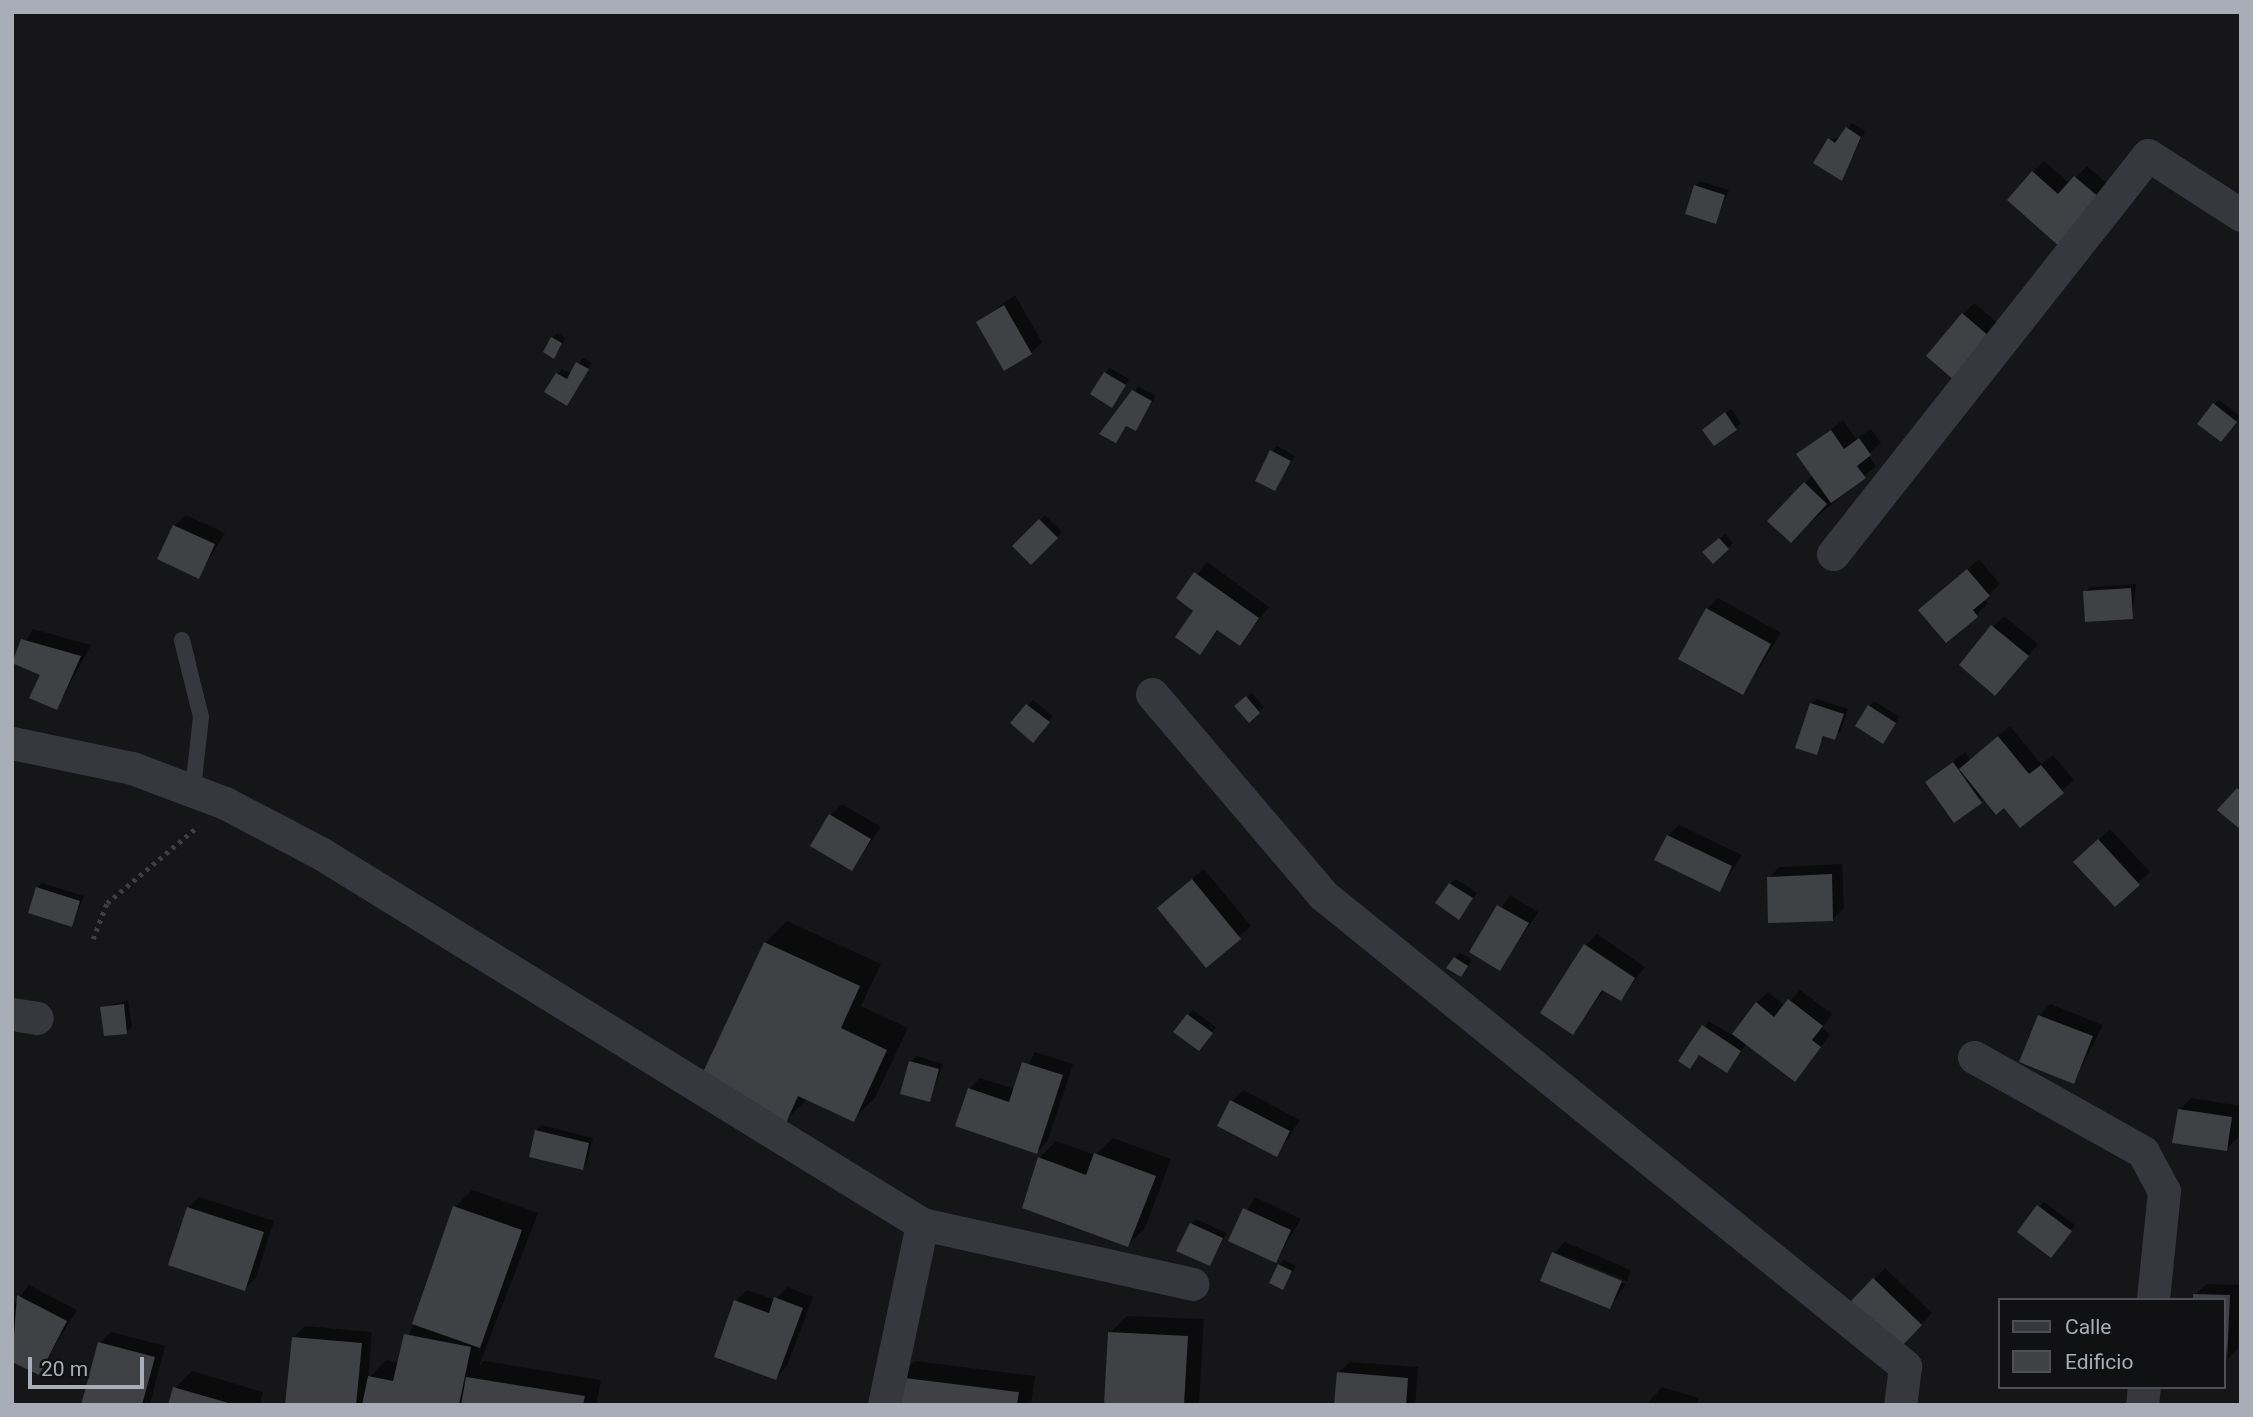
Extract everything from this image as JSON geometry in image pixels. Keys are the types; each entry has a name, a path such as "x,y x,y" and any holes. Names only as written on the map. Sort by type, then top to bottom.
{"street":[{"path":"1833,554 2148,155 2241,215"},
{"path":"1152,694 1323,895 1905,1366 1900,1405"},
{"path":"12,743 132,768 192,788 322,854 922,1224 1192,1284"},
{"path":"1974,1057 2143,1152 2164,1191 2153,1298"},
{"path":"884,1405 922,1224"}],"lane":[{"path":"182,640 201,717 192,788"}],"path":[{"path":"93,939 107,903 225,803"}],"building":[{"path":"1846,127 1861,137 1842,181 1813,163 1828,138 1835,143"},
{"path":"2032,171 2058,194 2074,176 2101,199 2060,247 2007,200"},
{"path":"1694,185 1725,195 1716,224 1685,214"},
{"path":"1004,305 1032,354 1004,371 976,322"},
{"path":"1962,313 1997,343 1961,386 1926,356"},
{"path":"551,337 562,343 554,359 543,352"},
{"path":"576,362 589,369 567,406 544,392 556,373 567,379"},
{"path":"1104,372 1126,385 1112,408 1090,394"},
{"path":"1132,390 1152,401 1136,431 1126,426 1116,443 1099,434"},
{"path":"2213,403 2237,422 2221,442 2197,424"},
{"path":"1725,412 1737,430 1714,446 1702,430"},
{"path":"1831,430 1844,449 1859,438 1871,455 1857,466 1866,478 1831,503 1796,454"},
{"path":"1270,450 1291,461 1275,491 1255,481"},
{"path":"1804,482 1827,504 1791,543 1767,521"},
{"path":"1039,519 1058,538 1031,565 1012,546"},
{"path":"173,525 215,544 199,579 157,559"},
{"path":"1719,538 1729,549 1713,564 1702,552"},
{"path":"1967,569 1990,596 1973,610 1978,617 1946,643 1918,610"},
{"path":"1194,572 1259,618 1240,646 1217,630 1200,655 1175,637 1193,611 1176,598"},
{"path":"2131,588 2133,619 2085,622 2083,591"},
{"path":"1706,608 1771,644 1743,695 1678,659"},
{"path":"1991,625 2029,656 1995,696 1959,665"},
{"path":"21,639 81,656 57,710 29,698 40,675 12,663"},
{"path":"1246,696 1260,713 1249,723 1234,706"},
{"path":"1810,703 1844,714 1835,740 1823,736 1817,755 1795,748"},
{"path":"1026,704 1050,722 1033,743 1010,723"},
{"path":"1868,705 1896,723 1883,744 1855,726"},
{"path":"1998,736 2029,774 2041,765 2064,793 2020,828 2004,808 1996,815 1959,769"},
{"path":"1953,762 1982,803 1954,823 1925,782"},
{"path":"2237,788 2241,792 2241,830 2217,810"},
{"path":"829,814 871,839 852,871 810,846"},
{"path":"1667,835 1732,866 1720,892 1654,860"},
{"path":"2098,839 2140,885 2115,907 2073,862"},
{"path":"1832,874 1833,921 1768,923 1767,877"},
{"path":"1192,879 1241,939 1206,968 1157,908"},
{"path":"1449,883 1473,898 1459,920 1435,903"},
{"path":"36,887 80,901 72,927 28,913"},
{"path":"1497,905 1529,923 1500,971 1469,952"},
{"path":"764,942 860,986 841,1028 887,1050 854,1122 798,1096 786,1123 698,1083"},
{"path":"1584,944 1635,978 1621,1001 1602,990 1573,1035 1540,1013"},
{"path":"1454,957 1468,966 1461,977 1446,968"},
{"path":"1788,999 1823,1026 1812,1040 1821,1047 1795,1082 1732,1034 1756,1002 1774,1017"},
{"path":"124,1004 127,1034 104,1036 100,1007"},
{"path":"1187,1014 1213,1033 1199,1051 1173,1032"},
{"path":"2038,1015 2093,1036 2074,1084 2019,1062"},
{"path":"1702,1025 1741,1051 1727,1073 1699,1055 1690,1069 1678,1061"},
{"path":"909,1061 939,1069 930,1102 900,1094"},
{"path":"1022,1062 1063,1075 1037,1154 955,1126 968,1088 1009,1102"},
{"path":"1230,1100 1290,1131 1277,1157 1217,1126"},
{"path":"2178,1109 2232,1117 2227,1151 2172,1143"},
{"path":"535,1130 589,1143 583,1170 529,1157"},
{"path":"1094,1153 1156,1176 1128,1247 1022,1208 1038,1157 1086,1175"},
{"path":"2037,1205 2072,1231 2051,1258 2017,1232"},
{"path":"453,1206 522,1230 480,1348 412,1324"},
{"path":"187,1207 264,1232 245,1291 168,1265"},
{"path":"1243,1208 1291,1230 1276,1263 1228,1241"},
{"path":"1190,1223 1223,1238 1210,1266 1176,1251"},
{"path":"1552,1252 1622,1281 1610,1309 1540,1281"},
{"path":"1278,1264 1292,1271 1283,1290 1269,1283"},
{"path":"1873,1278 1922,1325 1900,1348 1851,1301"},
{"path":"2193,1294 2230,1295 2227,1361 2225,1298 2193,1298"},
{"path":"17,1295 67,1321 39,1375 12,1362"},
{"path":"774,1297 803,1308 776,1380 714,1357 734,1300 769,1313"},
{"path":"1108,1332 1188,1336 1184,1405 1104,1405"},
{"path":"404,1334 471,1347 459,1405 362,1405 368,1376 393,1381"},
{"path":"292,1337 362,1343 356,1405 285,1405"},
{"path":"98,1342 155,1357 142,1405 81,1405"},
{"path":"1337,1372 1408,1378 1406,1405 1334,1405"},
{"path":"466,1377 585,1396 583,1405 461,1405"},
{"path":"897,1377 1019,1392 1017,1405 893,1405"},
{"path":"173,1387 232,1404 232,1405 168,1405"}]}
